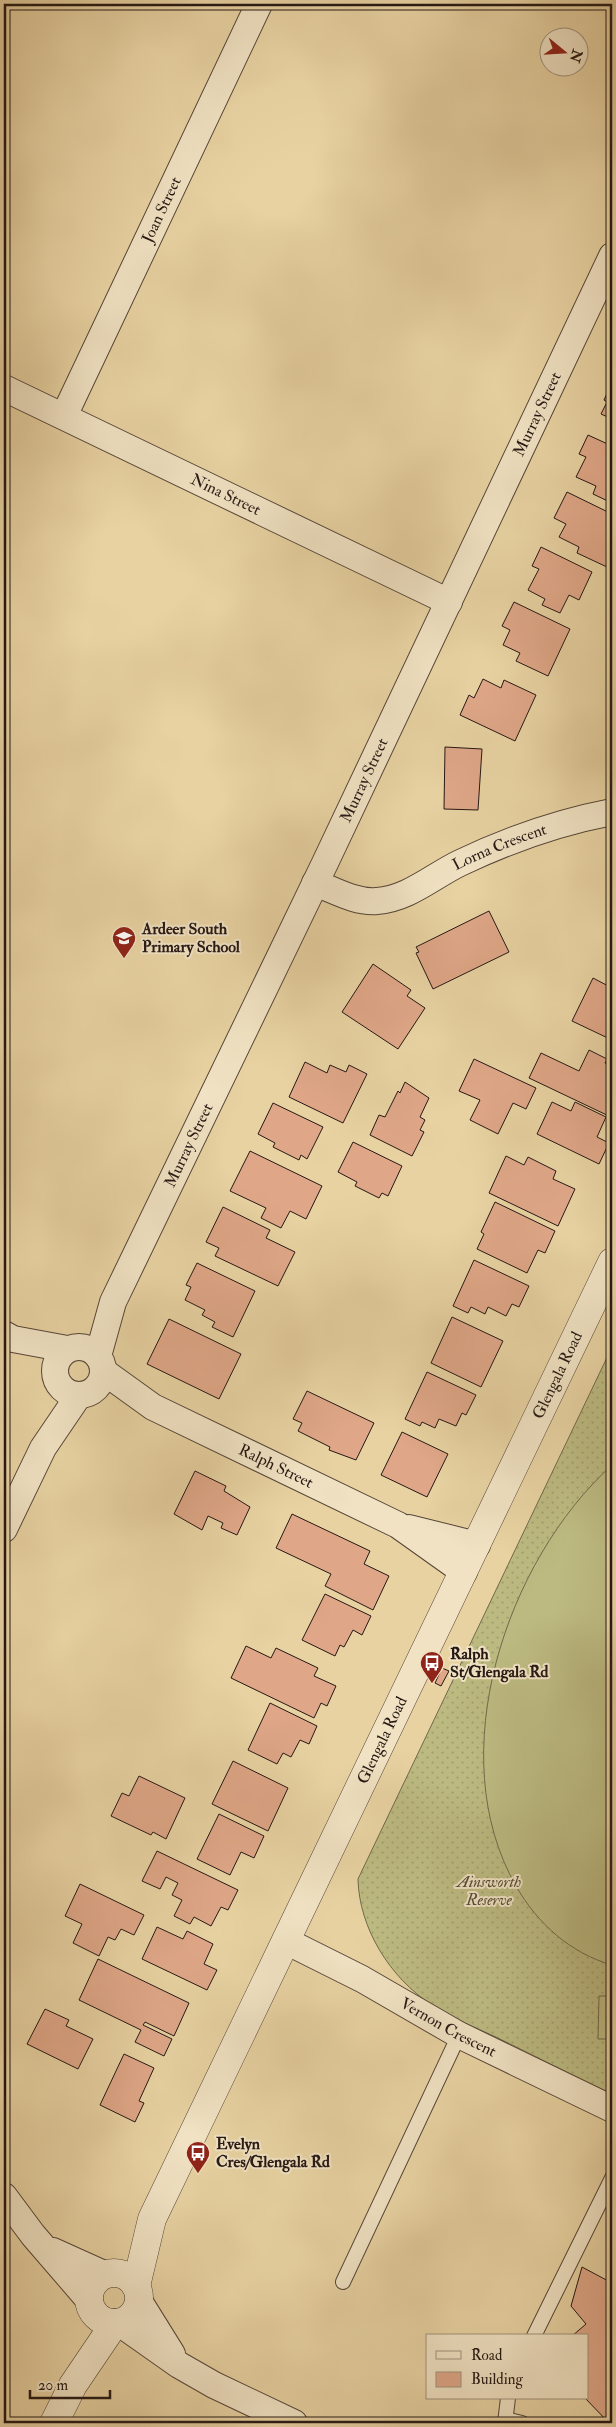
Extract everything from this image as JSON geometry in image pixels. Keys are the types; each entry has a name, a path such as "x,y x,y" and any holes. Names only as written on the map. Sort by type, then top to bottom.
{"street":[{"name":"Joan Street","path":"64,416 258,4"},
{"name":"Murray Street","path":"4,1529 320,873 612,256"},
{"name":"Nina Street","path":"4,388 449,602"},
{"name":"Lorna Crescent","path":"320,873 392,898 411,890 459,863 507,843 550,828 612,812"},
{"name":"Glengala Road","path":"108,2274 152,2219 612,1262"},
{"name":"Ralph Street","path":"9,1336 153,1408 398,1525 464,1572"},
{"name":"Ralph Street","path":"398,1525 477,1545"},
{"name":"Vernon Crescent","path":"286,1941 362,1979 459,2035 612,2109"},
{"path":"4,2196 101,2320 117,2323 214,2385 294,2423"},
{"name":"Glengala Road","path":"138,2294 152,2219"},
{"path":"46,2248 108,2274 126,2275 176,2360"},
{"path":"73,2385 93,2285 108,2274"},
{"path":"54,2423 73,2385 117,2323 132,2316 138,2294"}],"lane":[{"path":"343,2282 459,2035"},
{"path":"535,2334 612,2178"},
{"path":"508,2400 505,2421 522,2423"}],"green space":[{"name":"Ainsworth Reserve","path":"612,1347 612,2094 450,2015 417,1994 390,1966 371,1933 364,1916 358,1879"},
{"path":"612,1465 612,1965 582,1953 556,1935 524,1900 494,1834 484,1778 485,1721 496,1662 515,1606 542,1553 574,1505"},
{"path":"599,1996 612,1996 612,2039 598,2039"}],"building":[{"path":"612,382 612,419 601,414 607,402 604,400"},
{"path":"588,435 612,446 612,503 593,494 596,486 576,477 586,457 579,454"},
{"path":"567,492 612,514 612,556 607,567 577,553 579,547 559,537 566,524 554,518"},
{"path":"541,547 592,572 579,600 569,595 560,613 542,605 545,599 528,590 539,569 532,566"},
{"path":"514,602 570,629 548,676 516,661 520,653 503,645 510,630 502,626"},
{"path":"483,679 501,688 504,680 536,695 515,741 460,715 469,695 474,698"},
{"path":"445,747 482,749 478,810 444,809"},
{"path":"489,911 509,952 433,989 416,953 419,952 416,947"},
{"path":"373,964 411,990 407,996 425,1008 398,1049 342,1012"},
{"path":"593,978 612,988 612,1040 572,1021"},
{"path":"589,1050 607,1059 605,1063 612,1067 611,1117 529,1078 541,1053 579,1071"},
{"path":"474,1059 536,1088 526,1109 513,1103 498,1134 470,1120 480,1100 459,1091"},
{"path":"305,1062 327,1073 330,1065 346,1072 349,1065 367,1074 343,1123 289,1097"},
{"path":"405,1082 429,1098 420,1117 425,1120 420,1130 424,1132 412,1156 370,1135 379,1115 385,1117 398,1091 400,1093"},
{"path":"552,1102 571,1111 575,1102 606,1117 597,1137 609,1143 599,1164 537,1134"},
{"path":"273,1103 323,1127 307,1159 301,1155 299,1160 273,1147 275,1143 258,1134"},
{"path":"353,1142 402,1166 388,1196 382,1193 379,1198 355,1186 357,1182 338,1172"},
{"path":"250,1151 322,1186 306,1219 290,1211 281,1228 261,1218 266,1208 230,1191"},
{"path":"506,1156 524,1165 528,1157 556,1171 553,1179 575,1189 558,1226 489,1193"},
{"path":"495,1202 555,1231 545,1253 538,1250 527,1273 477,1249 484,1234 481,1232"},
{"path":"223,1207 270,1230 266,1238 295,1252 278,1286 215,1256 219,1248 206,1242"},
{"path":"474,1260 529,1286 519,1307 512,1304 506,1316 488,1307 485,1314 471,1307 468,1313 453,1306"},
{"path":"197,1263 255,1291 233,1337 212,1327 215,1322 202,1315 205,1310 185,1300 191,1287 186,1285"},
{"path":"452,1317 503,1341 481,1387 431,1363"},
{"path":"169,1319 241,1354 219,1399 147,1364"},
{"path":"427,1372 476,1395 466,1415 462,1413 456,1426 439,1419 435,1428 422,1422 420,1426 405,1419"},
{"path":"307,1391 374,1423 356,1460 329,1450 330,1447 298,1431 302,1423 293,1419"},
{"path":"402,1432 448,1454 427,1497 381,1475"},
{"path":"195,1471 226,1486 224,1491 250,1507 237,1535 221,1528 223,1523 208,1516 202,1530 174,1514"},
{"path":"292,1514 370,1551 364,1564 389,1576 373,1610 325,1586 331,1574 276,1548"},
{"path":"325,1594 371,1616 362,1635 353,1630 344,1647 340,1645 335,1656 302,1640"},
{"path":"246,1646 271,1658 276,1648 318,1668 314,1676 336,1686 327,1706 321,1703 314,1718 231,1678"},
{"path":"442,1668 449,1671 441,1686 435,1683"},
{"path":"270,1703 317,1726 309,1744 300,1740 291,1757 283,1753 277,1764 248,1750"},
{"path":"233,1761 288,1788 268,1831 212,1804"},
{"path":"139,1776 185,1798 166,1839 153,1832 151,1835 111,1816 122,1793 129,1796"},
{"path":"219,1814 264,1836 254,1858 241,1852 230,1875 197,1859"},
{"path":"157,1851 238,1890 228,1910 221,1907 211,1926 194,1917 190,1924 174,1916 182,1900 172,1895 178,1883 166,1877 160,1889 142,1881"},
{"path":"80,1884 144,1915 134,1935 121,1929 115,1940 108,1937 99,1956 73,1943 82,1924 65,1916"},
{"path":"157,1927 183,1939 187,1931 213,1944 204,1964 217,1970 207,1990 142,1959"},
{"path":"98,1959 189,2003 174,2036 145,2022 143,2025 172,2039 164,2056 135,2042 141,2030 79,2000"},
{"path":"45,2009 69,2020 66,2026 93,2039 78,2069 27,2044"},
{"path":"124,2054 154,2068 139,2101 144,2103 135,2122 100,2105"},
{"path":"582,2267 612,2283 612,2423 609,2423 587,2400 588,2334 574,2334 586,2324 571,2306"}],"place":[{"name":"Ardeer South Primary School","path":"124,959"},
{"name":"Ralph St/Glengala Rd","path":"432,1684"},
{"name":"Evelyn Cres/Glengala Rd","path":"198,2174"}]}
